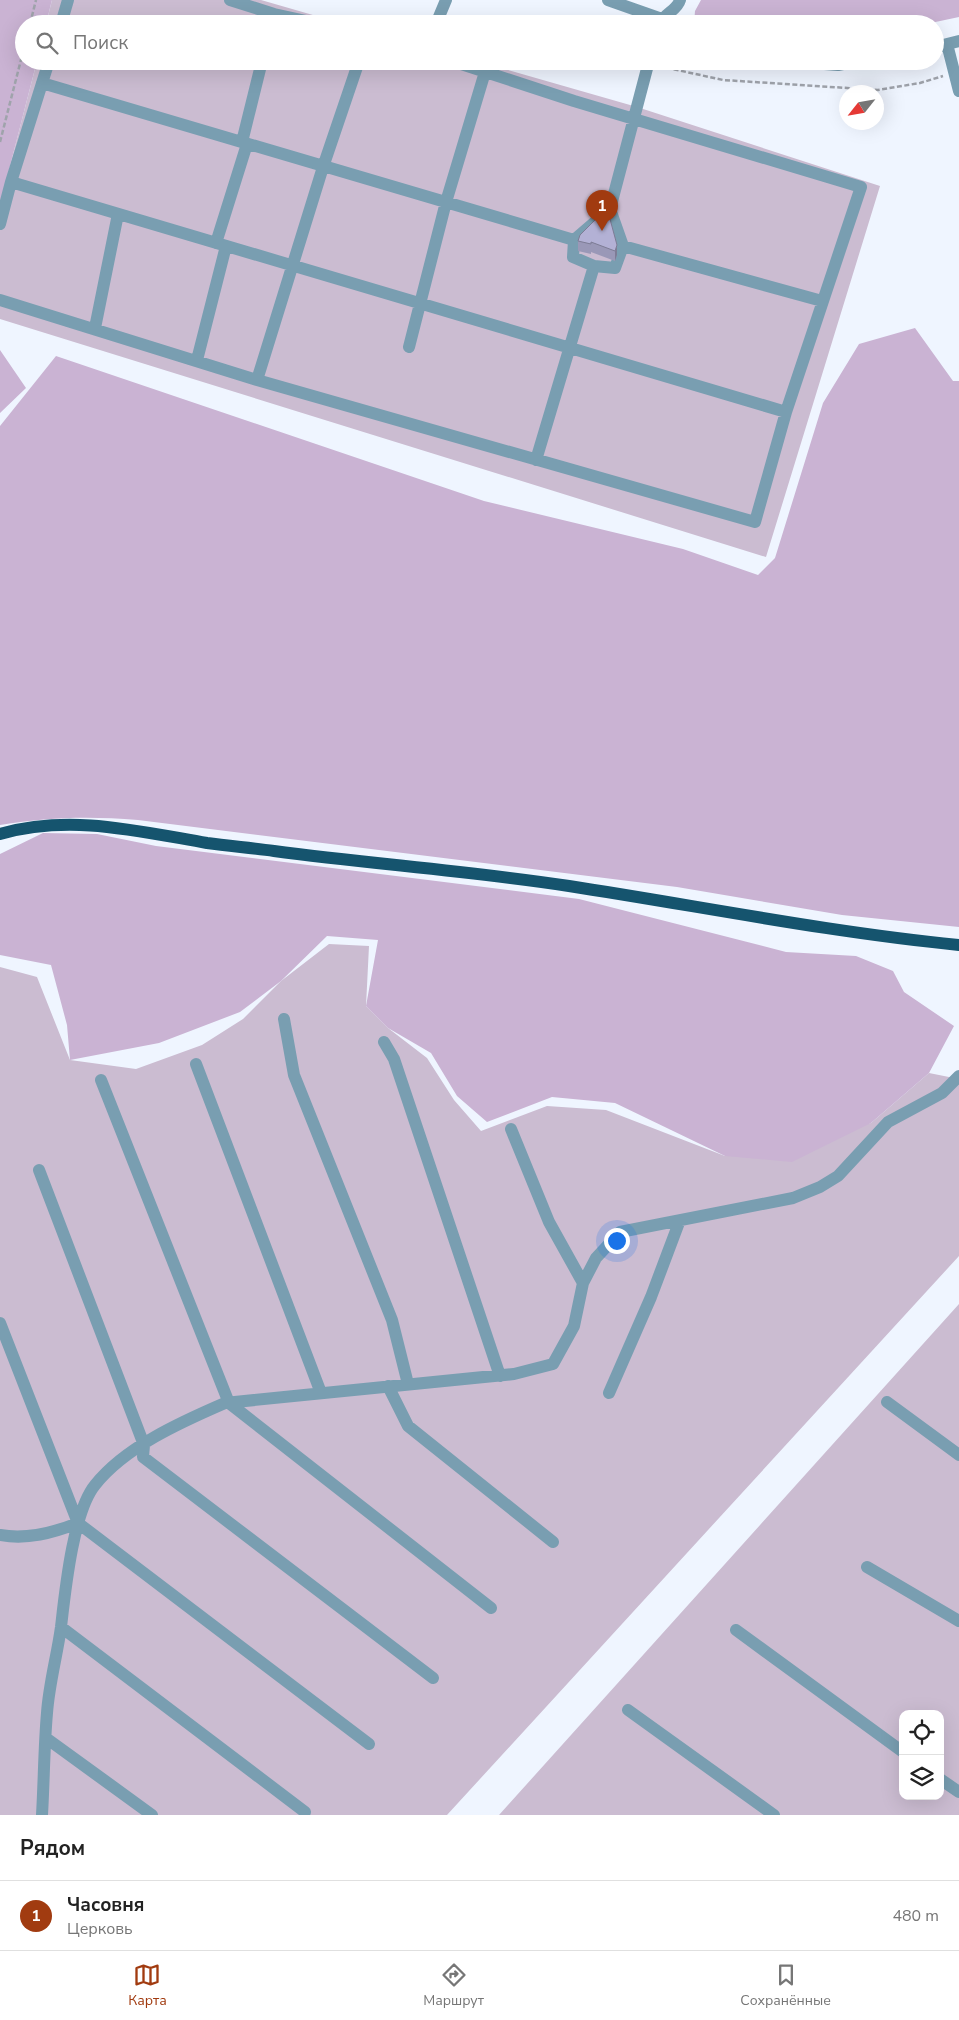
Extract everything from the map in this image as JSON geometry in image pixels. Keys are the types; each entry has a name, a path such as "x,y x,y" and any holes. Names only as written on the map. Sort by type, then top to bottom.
{"main road":[{"path":"0,834 24,827 60,824 116,826 209,843 566,886 896,938 959,945"}],"street":[{"path":"64,15 68,0"},
{"path":"230,0 264,15"},
{"path":"440,15 446,0"},
{"path":"608,0 646,15"},
{"path":"668,15 679,5 680,0"},
{"path":"947,44 959,91"},
{"path":"0,224 11,182 46,70"},
{"path":"197,360 260,70"},
{"path":"257,380 294,266 323,167 356,70"},
{"path":"0,300 95,328 257,380 755,522 786,412 861,187 479,70"},
{"path":"610,208 574,240 572,257 594,266 615,268 623,246 610,208 646,70"},
{"path":"409,347 446,202 485,72"},
{"path":"42,83 574,240"},
{"path":"11,182 786,412"},
{"path":"95,328 118,214"},
{"path":"623,246 822,301"},
{"path":"536,460 594,266"},
{"path":"284,1019 294,1075 392,1320 408,1384"},
{"path":"384,1042 394,1058 500,1376"},
{"path":"196,1064 321,1393"},
{"path":"42,1815 47,1712 66,1586 78,1523 94,1486 114,1465 144,1445 192,1418 229,1403 500,1376 553,1364 574,1326 583,1283 596,1258 620,1232 793,1198 820,1187 838,1176 888,1122 942,1093 959,1076"},
{"path":"101,1080 229,1403 491,1608"},
{"path":"511,1129 549,1222 583,1283"},
{"path":"39,1170 144,1445 143,1457 433,1678"},
{"path":"609,1393 651,1297 680,1220"},
{"path":"0,1323 78,1523 369,1744"},
{"path":"388,1386 408,1426 441,1455 553,1542"},
{"path":"887,1402 959,1455"},
{"path":"0,1535 15,1538 56,1532 78,1523"},
{"path":"867,1567 959,1621"},
{"path":"61,1627 305,1812"},
{"path":"736,1630 899,1749"},
{"path":"628,1710 774,1815"},
{"path":"46,1738 152,1815"},
{"path":"944,1782 959,1792"}],"path":[{"path":"32,15 36,0"},
{"path":"0,142 18,70"},
{"path":"681,70 723,80 878,90 920,83 953,72"}],"shaded area":[{"path":"0,0 52,0 48,15 15,15 15,70 35,70 0,205"},
{"path":"52,0 261,0 313,15 48,15"},
{"path":"701,0 959,0 959,17 944,20 944,15 695,15"},
{"path":"35,70 508,70 637,107 880,186 766,557 0,319 0,205"},
{"path":"915,328 953,381 959,381 959,927 842,915 677,887 138,820 69,818 0,825 0,426 56,356 484,501 683,549 758,575 775,558 823,403 859,344"},
{"path":"0,350 26,388 0,413"},
{"path":"43,833 97,834 156,846 579,899 786,952 856,956 893,971 904,992 954,1026 929,1073 871,1123 792,1162 725,1156 615,1103 552,1097 487,1122 457,1096 431,1053 388,1028 366,1006 378,940 327,936 281,981 240,1012 159,1043 70,1060 67,1025 51,965 0,955 0,854"},
{"path":"329,944 369,946 366,1006 388,1028 427,1058 454,1100 481,1131 547,1106 606,1110 725,1156 871,1123 929,1073 959,1079 959,1256 447,1815 0,1815 0,967 37,977 70,1060 136,1069 202,1045 243,1019 281,981"},
{"path":"959,1304 959,1815 499,1815"}],"building":[{"path":"607,208 617,245 615,251 591,242 591,244 578,241 580,235"}],"place":[{"name":"Часовня","path":"602,231"}]}
